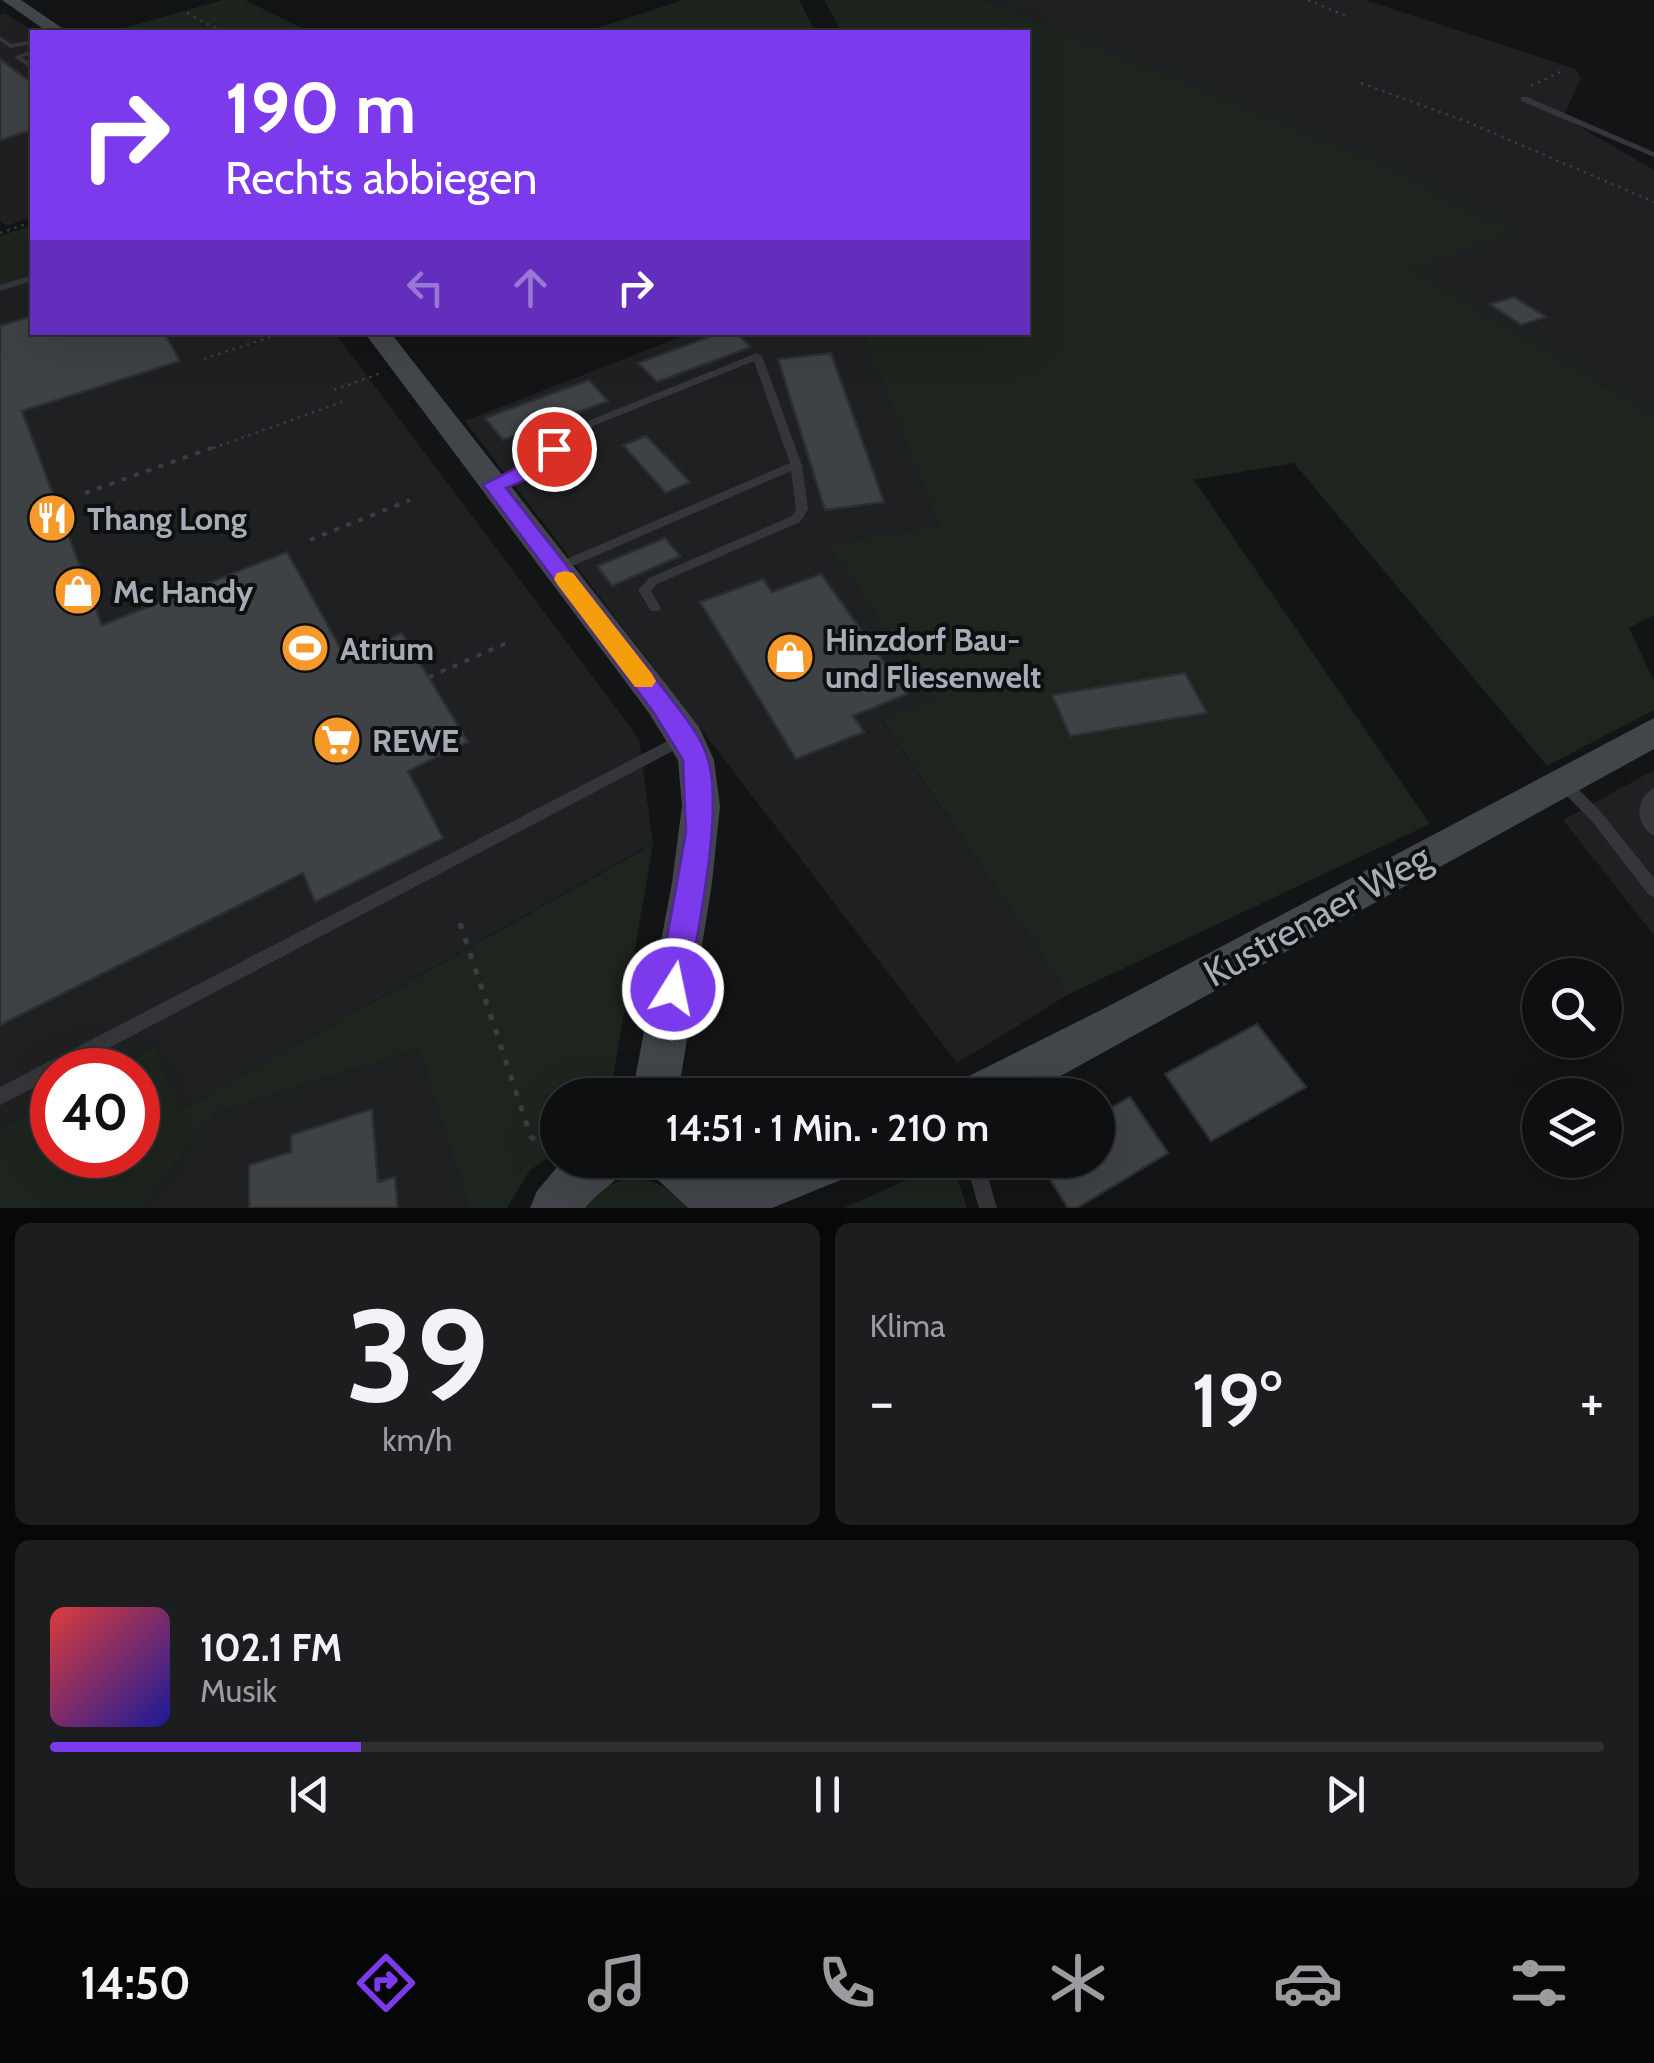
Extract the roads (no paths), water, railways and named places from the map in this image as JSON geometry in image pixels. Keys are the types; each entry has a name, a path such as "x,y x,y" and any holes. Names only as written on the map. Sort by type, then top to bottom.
{"street":[{"path":"10,0 57,30"},
{"path":"378,335 686,738 696,760 700,783 699,832 657,1078"},
{"name":"Kustrenaer Weg","path":"1012,1078 1654,732"},
{"path":"554,1208 578,1178"},
{"path":"694,1178 702,1184 714,1208 787,1178"}],"lane":[{"path":"0,38 10,46 30,42"},
{"path":"30,53 17,57 30,66"},
{"path":"1520,95 1654,155"},
{"path":"0,288 30,279"},
{"path":"494,485 534,468 574,430 756,356 796,465 802,509 796,518 654,581 644,590 655,608"},
{"path":"556,568 796,465"},
{"path":"0,1096 686,738"},
{"path":"1562,782 1596,816 1654,890"},
{"path":"1654,794 1646,807 1646,817 1654,830"},
{"path":"979,1178 988,1208"}],"place":[{"name":"Thang Long","path":"52,518"},
{"name":"Mc Handy","path":"78,591"},
{"name":"Atrium","path":"305,648"},
{"name":"Hinzdorf Bau- und Fliesenwelt","path":"790,657"},
{"name":"REWE","path":"337,740"}]}
